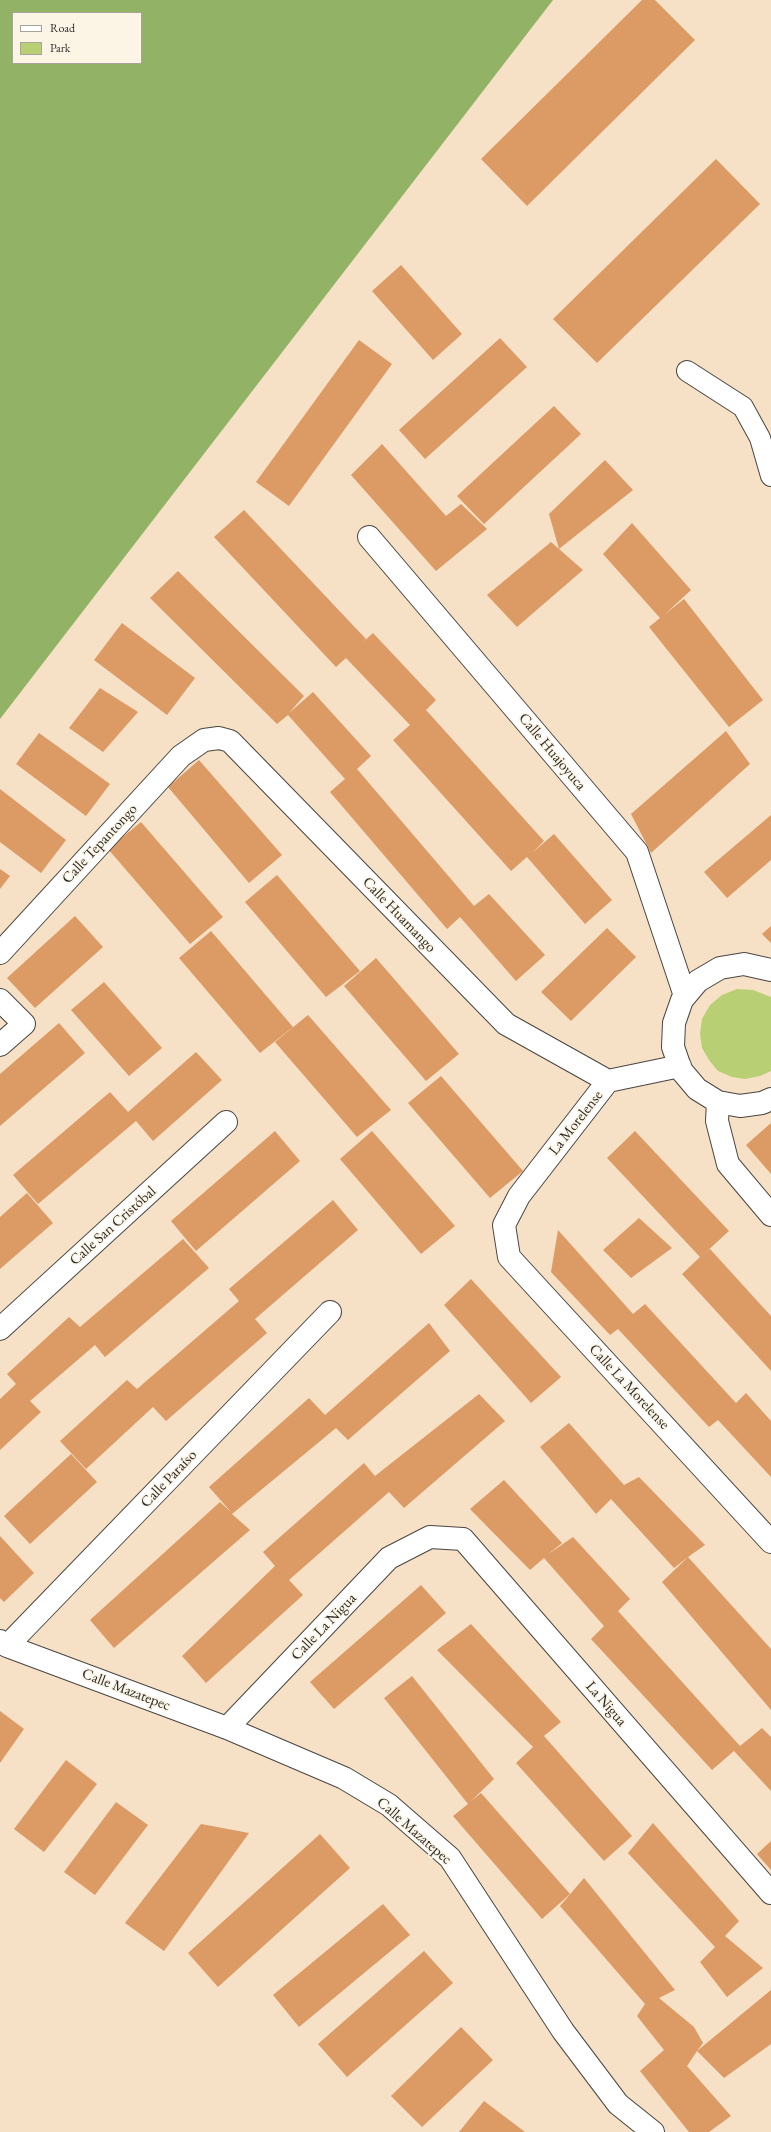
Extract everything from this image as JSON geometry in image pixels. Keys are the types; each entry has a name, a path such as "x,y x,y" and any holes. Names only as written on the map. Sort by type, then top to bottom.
{"street":[{"name":"Calle Huajoyuca","path":"369,537 638,852 685,996"},
{"name":"Calle Huamango","path":"204,740 219,738 230,741 506,1024 608,1082"},
{"name":"Calle Tepantongo","path":"0,953 181,756 204,740"},
{"path":"771,970 744,964 720,968 698,981 685,996 674,1023 673,1047 680,1066 697,1089 718,1102 740,1106 762,1103 771,1099"},
{"path":"0,1000 24,1024 0,1045"},
{"name":"La Morelense","path":"504,1225 519,1196 608,1082 680,1066"},
{"path":"718,1102 717,1121 728,1164 771,1215"},
{"name":"Calle San Cristóbal","path":"0,1329 226,1122"},
{"name":"Calle La Morelense","path":"504,1225 509,1257 771,1542"},
{"name":"Calle Paraíso","path":"4,1643 330,1312"},
{"name":"Calle La Nigua","path":"227,1728 389,1558 430,1537"},
{"name":"La Nigua","path":"430,1537 463,1539 771,1893"},
{"name":"Calle Mazatepec","path":"4,1643 227,1728 344,1778 389,1805 450,1858 563,2031 618,2104 652,2132"}],"lane":[{"path":"687,371 743,407 760,438 771,476"}],"green space":[{"path":"0,0 553,0 0,719"},
{"path":"737,989 753,990 771,997 771,1071 760,1076 745,1079 732,1077 718,1071 702,1048 700,1034 702,1019 710,1005 722,995"}],"building":[{"path":"642,0 655,0 695,40 527,206 481,159"},
{"path":"716,159 760,204 597,363 553,319"},
{"path":"401,265 462,334 433,360 372,291"},
{"path":"500,338 527,367 425,459 399,430"},
{"path":"359,340 392,364 289,506 256,482"},
{"path":"554,406 581,434 484,524 457,496"},
{"path":"382,444 446,516 461,504 487,529 436,571 351,475"},
{"path":"605,460 633,490 559,549 549,514"},
{"path":"244,510 366,639 362,643 373,633 436,700 426,710 544,841 532,853 554,834 612,900 585,924 527,857 511,871 393,740 410,725 346,658 336,667 214,537"},
{"path":"632,523 691,590 664,615 684,599 763,700 729,727 649,627 660,618 603,554"},
{"path":"551,542 583,570 517,627 487,595"},
{"path":"178,571 304,696 289,713 313,692 371,756 357,769 474,906 489,894 545,955 516,981 460,917 447,929 330,792 345,779 288,715 277,724 150,598"},
{"path":"122,623 195,678 167,715 94,660"},
{"path":"100,688 138,712 103,752 69,728"},
{"path":"726,731 750,764 651,853 631,814"},
{"path":"39,733 110,784 86,816 16,764"},
{"path":"199,760 282,855 249,883 168,787"},
{"path":"0,789 66,840 41,873 0,842"},
{"path":"771,815 771,860 727,898 704,872"},
{"path":"141,822 223,917 190,944 108,849"},
{"path":"0,869 10,876 0,889"},
{"path":"277,875 360,971 326,997 245,902"},
{"path":"75,916 103,947 35,1008 7,978"},
{"path":"771,926 771,943 762,934"},
{"path":"607,928 636,957 571,1021 541,992"},
{"path":"211,931 293,1027 260,1053 179,958"},
{"path":"376,958 459,1054 426,1081 344,986"},
{"path":"104,982 162,1048 129,1076 71,1010"},
{"path":"308,1015 391,1110 357,1137 275,1042"},
{"path":"59,1023 85,1053 0,1126 0,1074"},
{"path":"196,1052 222,1080 153,1141 136,1121 38,1204 13,1175 110,1092 128,1112"},
{"path":"441,1076 523,1171 490,1198 408,1103"},
{"path":"771,1123 771,1174 746,1145"},
{"path":"275,1131 300,1161 196,1251 171,1221"},
{"path":"372,1131 455,1226 421,1254 340,1159"},
{"path":"635,1131 729,1231 704,1254 710,1249 771,1316 771,1371 682,1274 700,1257 607,1158"},
{"path":"27,1193 53,1223 0,1269 0,1217"},
{"path":"333,1200 358,1230 255,1319 267,1333 166,1421 153,1407 86,1469 60,1441 127,1380 137,1389 239,1301 229,1289"},
{"path":"639,1218 672,1248 631,1278 603,1250"},
{"path":"558,1230 633,1314 645,1304 736,1403 746,1393 771,1421 771,1477 718,1420 709,1427 618,1329 610,1335 551,1272"},
{"path":"183,1239 209,1268 105,1357 95,1345 30,1401 41,1412 0,1450 0,1399 16,1384 7,1374 69,1317 80,1327"},
{"path":"471,1279 561,1377 531,1403 444,1305"},
{"path":"429,1323 450,1351 348,1440 336,1428 232,1514 250,1530 114,1648 90,1620 220,1502 231,1512 209,1487 309,1398 325,1415"},
{"path":"479,1394 505,1421 404,1508 389,1492 289,1580 303,1595 206,1683 182,1656 275,1566 263,1552 364,1463 375,1476"},
{"path":"569,1423 624,1485 639,1477 705,1545 674,1568 611,1499 596,1514 540,1447"},
{"path":"71,1454 97,1482 30,1544 4,1516"},
{"path":"504,1480 562,1543 547,1555 573,1537 630,1599 618,1611 740,1746 762,1728 771,1737 771,1791 734,1751 712,1770 591,1639 604,1626 544,1558 530,1570 470,1509"},
{"path":"0,1536 34,1573 4,1602 0,1598"},
{"path":"688,1557 771,1649 771,1710 662,1582"},
{"path":"421,1585 446,1613 334,1709 310,1682"},
{"path":"471,1624 561,1722 544,1736 632,1836 604,1861 516,1763 533,1747 437,1650"},
{"path":"412,1676 494,1779 470,1802 481,1793 570,1894 542,1919 453,1816 468,1804 384,1698"},
{"path":"0,1711 24,1729 0,1763"},
{"path":"66,1760 97,1784 44,1852 14,1829"},
{"path":"116,1802 148,1825 95,1895 64,1872"},
{"path":"653,1823 739,1921 725,1936 763,1968 727,1997 700,1962 715,1947 628,1853"},
{"path":"201,1824 249,1833 164,1951 125,1923"},
{"path":"320,1834 350,1868 218,1987 188,1953"},
{"path":"771,1841 771,1870 757,1854"},
{"path":"584,1878 675,1990 659,1998 694,2027 703,2043 687,2066 731,2116 709,2132 689,2132 640,2071 664,2050 637,2016 645,2004 560,1906"},
{"path":"383,1904 410,1935 299,2027 273,1995"},
{"path":"424,1951 453,1983 347,2077 318,2044"},
{"path":"771,1990 771,2044 724,2078 697,2051"},
{"path":"461,2027 493,2060 422,2127 391,2096"},
{"path":"484,2101 525,2132 459,2132"}]}
